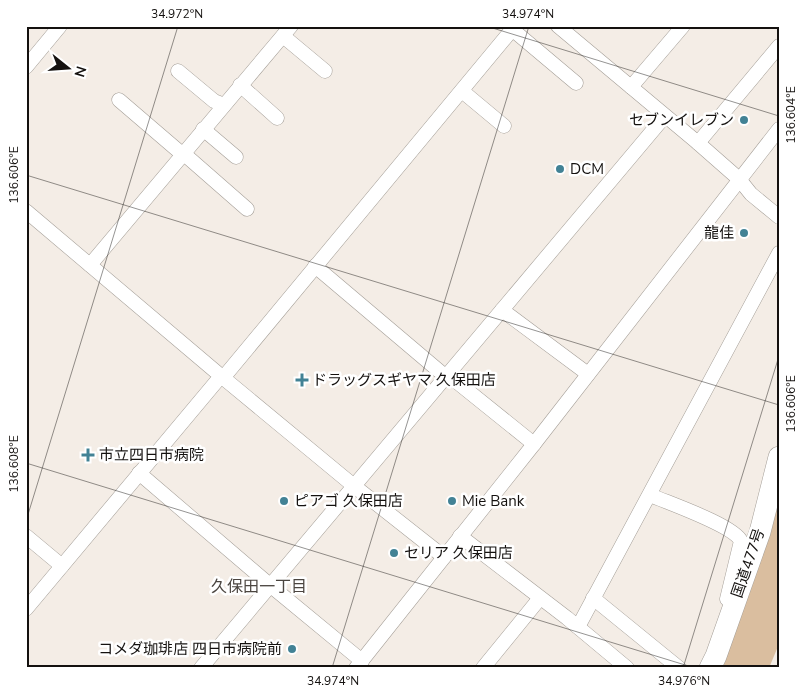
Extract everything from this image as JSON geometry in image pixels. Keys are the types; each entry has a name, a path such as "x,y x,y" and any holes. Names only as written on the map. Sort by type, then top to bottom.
{"highway":[{"name":"国道477号","path":"710,668 760,532 779,456"}],"street":[{"path":"26,67 60,26"},
{"path":"558,26 740,179 751,194 779,217"},
{"path":"631,87 683,26"},
{"path":"26,609 514,28 576,83"},
{"path":"90,265 287,31 325,71"},
{"path":"698,143 779,46"},
{"path":"178,71 214,101 224,105"},
{"path":"240,85 277,118"},
{"path":"462,91 504,126"},
{"path":"119,100 247,209"},
{"path":"201,668 665,116"},
{"path":"203,129 236,157"},
{"path":"139,473 359,664 534,444 779,129"},
{"path":"27,213 354,486 444,557"},
{"path":"578,627 779,253"},
{"path":"315,266 446,375 534,444"},
{"path":"502,310 588,374"},
{"path":"650,495 723,526 739,537 741,541 726,606 729,619"},
{"path":"26,536 62,566"},
{"path":"460,536 578,627 625,667"},
{"path":"483,668 540,598"},
{"path":"593,598 679,668"}],"shaded area":[{"path":"779,494 779,644 769,668 720,668"}],"place":[{"name":"セブンイレブン","path":"744,120"},
{"name":"DCM","path":"560,169"},
{"name":"龍佳","path":"744,233"},
{"name":"ドラッグスギヤマ 久保田店","path":"302,380"},
{"name":"市立四日市病院","path":"88,455"},
{"name":"ピアゴ 久保田店","path":"284,501"},
{"name":"Mie Bank","path":"452,501"},
{"name":"セリア 久保田店","path":"394,553"},
{"name":"コメダ珈琲店 四日市病院前","path":"292,649"}],"district":[{"name":"久保田一丁目","path":"259,587"}]}
